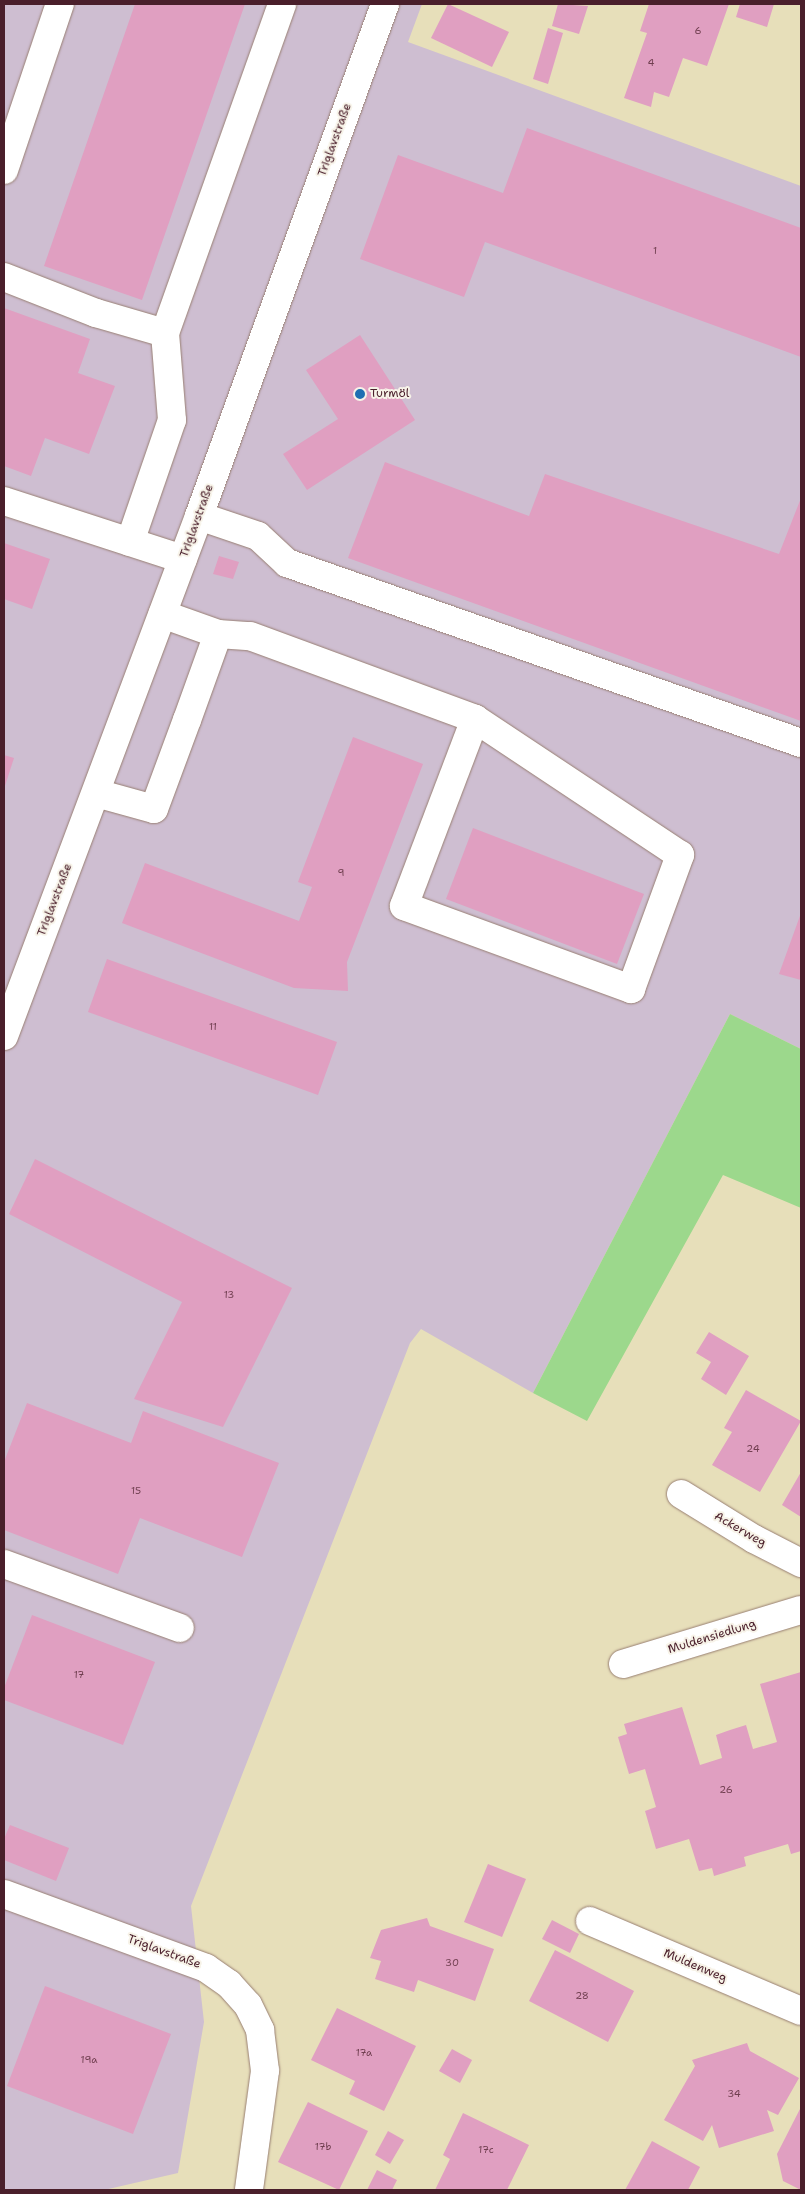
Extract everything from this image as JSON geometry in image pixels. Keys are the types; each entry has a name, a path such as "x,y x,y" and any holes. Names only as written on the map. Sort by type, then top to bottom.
{"street":[{"path":"4,170 60,4"},
{"path":"130,542 172,420 164,333 282,4"},
{"name":"Triglavstraße","path":"4,1036 200,516 385,4"},
{"path":"4,278 96,313 164,333"},
{"path":"4,501 183,559"},
{"path":"200,516 258,536 287,563 801,743"},
{"path":"162,614 218,634 250,636 475,720 680,855 632,989 404,906 475,720"},
{"path":"96,794 154,810 218,634"},
{"name":"Ackerweg","path":"681,1494 754,1540 801,1563"},
{"path":"4,1564 180,1628"},
{"name":"Muldensiedlung","path":"622,1664 801,1610"},
{"name":"Triglavstraße","path":"4,1894 206,1968 229,1984 248,2005 260,2030 265,2071 249,2190"},
{"name":"Muldenweg","path":"590,1921 801,2011"}],"shaded area":[{"path":"4,4 422,4 408,42 801,186 801,1049 730,1014 533,1393 421,1329 410,1343 191,1906 204,2022 178,2173 104,2190 4,2190"}],"green space":[{"path":"730,1014 801,1049 801,1208 723,1175 587,1421 533,1393"}],"building":[{"path":"135,4 245,4 142,300 44,266"},
{"path":"448,4 509,32 492,67 431,38"},
{"path":"558,4 588,6 579,34 552,26"},
{"path":"649,4 729,4 707,66 683,58 669,97 654,92 651,107 624,98 647,33 640,31"},
{"path":"740,4 774,4 767,27 736,17"},
{"path":"548,28 563,33 548,84 533,79"},
{"path":"527,128 801,228 801,357 485,242 464,297 360,259 398,155 503,193"},
{"path":"4,308 90,339 78,373 115,386 89,454 45,438 31,476 4,466"},
{"name":"Turmöl","path":"360,335 415,420 307,490 283,454 338,419 306,370"},
{"path":"385,462 529,516 545,474 779,554 801,498 801,721 348,558"},
{"path":"4,543 50,559 32,609 4,599"},
{"path":"219,556 239,562 233,579 213,574"},
{"path":"353,737 423,764 347,962 348,991 294,988 122,923 145,863 299,921 312,887 298,882"},
{"path":"4,755 14,758 4,789"},
{"path":"473,828 644,894 617,964 446,899"},
{"path":"801,913 801,980 779,974"},
{"path":"107,959 337,1042 318,1095 88,1012"},
{"path":"35,1159 292,1288 223,1427 134,1399 182,1302 9,1214"},
{"path":"709,1332 749,1356 726,1395 701,1379 711,1362 696,1353"},
{"path":"746,1390 801,1421 760,1492 712,1465 732,1432 724,1428"},
{"path":"27,1403 131,1443 143,1411 279,1463 242,1557 140,1518 118,1574 4,1530 4,1462"},
{"path":"801,1472 801,1517 782,1505"},
{"path":"32,1615 155,1662 123,1745 4,1700 4,1688"},
{"path":"801,1672 801,1851 791,1854 788,1844 744,1857 746,1866 714,1876 712,1868 699,1871 689,1839 656,1849 645,1811 656,1807 645,1769 629,1774 618,1737 627,1734 624,1724 682,1707 700,1765 722,1758 716,1735 746,1725 753,1749 777,1742 760,1684"},
{"path":"10,1825 69,1848 56,1881 4,1860 4,1839"},
{"path":"488,1864 526,1879 502,1937 464,1922"},
{"path":"427,1918 430,1926 494,1949 475,2001 418,1980 414,1992 375,1979 381,1961 370,1958 381,1930"},
{"path":"552,1920 579,1934 570,1953 542,1939"},
{"path":"555,1950 634,1991 608,2042 529,2001"},
{"path":"45,1986 171,2034 133,2134 7,2086"},
{"path":"337,2008 416,2046 384,2111 349,2094 355,2081 311,2060"},
{"path":"747,2043 750,2051 799,2078 778,2115 767,2110 774,2131 719,2148 712,2125 703,2141 664,2120 695,2066 692,2060"},
{"path":"452,2049 472,2060 460,2083 439,2071"},
{"path":"308,2102 368,2131 339,2190 278,2162"},
{"path":"801,2107 801,2190 783,2181 777,2154"},
{"path":"463,2113 529,2145 507,2190 435,2190 450,2159 443,2155"},
{"path":"388,2131 404,2140 390,2164 375,2155"},
{"path":"652,2141 700,2167 688,2190 625,2190"},
{"path":"377,2170 397,2180 392,2190 367,2190"}],"place":[{"name":"Turmöl","path":"360,394"}]}
